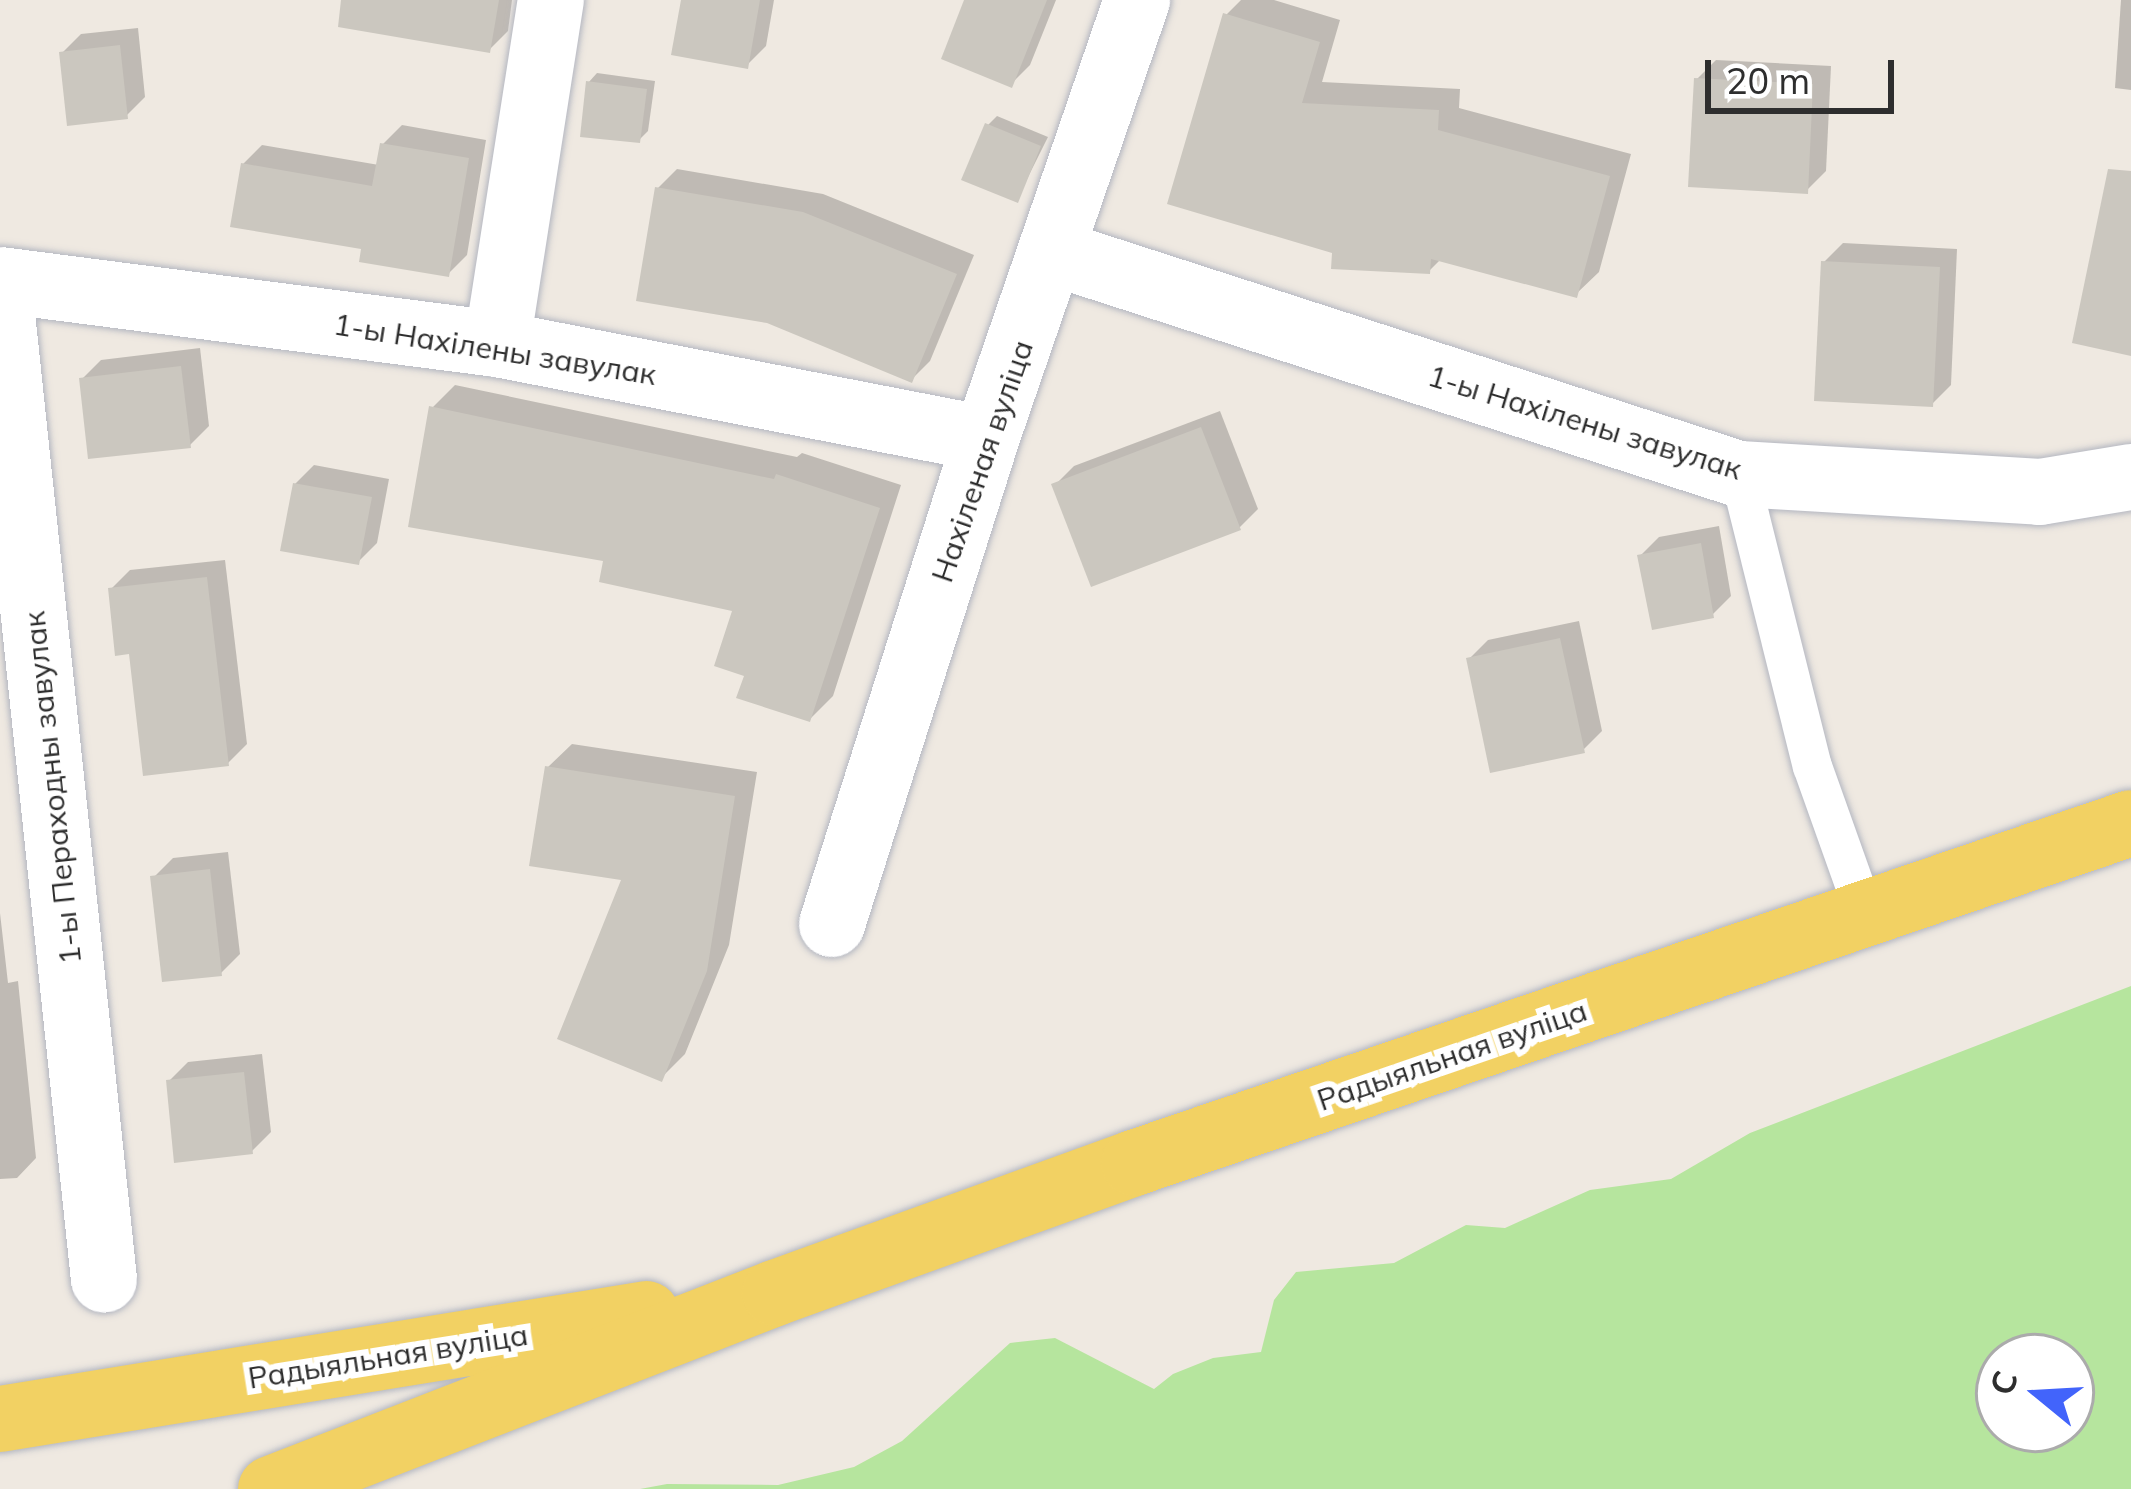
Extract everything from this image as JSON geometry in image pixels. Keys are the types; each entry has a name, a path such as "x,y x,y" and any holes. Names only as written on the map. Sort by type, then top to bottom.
{"main road":[{"name":"Радыяльная вуліца","path":"271,1489 775,1293 1134,1163 2131,823"},
{"name":"Радыяльная вуліца","path":"0,1419 775,1293"}],"street":[{"path":"497,344 551,0"},
{"name":"Нахіленая вуліца","path":"832,924 986,439 1055,253 1137,0"},
{"name":"1-ы Нахілены завулак","path":"1055,253 1738,474 2040,492 2131,478"},
{"name":"1-ы Нахілены завулак","path":"0,280 497,344 986,439"},
{"name":"1-ы Пераходны завулак","path":"0,295 104,1280"}],"lane":[{"path":"1738,474 1812,766 1865,915"}],"green space":[{"path":"2131,986 2131,1489 640,1489 667,1484 778,1485 854,1467 902,1441 1010,1343 1055,1338 1154,1389 1173,1374 1213,1358 1261,1352 1274,1300 1296,1272 1394,1263 1466,1225 1505,1228 1590,1190 1671,1179 1750,1133"}],"building":[{"path":"341,0 499,0 490,53 338,27"},
{"path":"681,0 760,0 748,69 671,55"},
{"path":"964,0 1047,0 1012,88 941,59"},
{"path":"1223,13 1320,42 1302,103 1439,110 1438,130 1610,176 1577,298 1431,259 1430,274 1331,269 1332,253 1167,204"},
{"path":"120,45 128,119 67,126 59,52"},
{"path":"1694,78 1813,84 1808,194 1688,187"},
{"path":"586,81 647,89 640,143 580,137"},
{"path":"985,123 1041,146 1018,203 961,180"},
{"path":"380,143 469,158 449,277 359,262 361,249 230,227 241,163 372,186"},
{"path":"2108,169 2131,171 2131,356 2072,343"},
{"path":"655,187 803,212 957,274 912,383 767,323 636,301"},
{"path":"1821,261 1940,267 1933,407 1814,401"},
{"path":"181,366 191,448 88,459 79,378"},
{"path":"429,406 774,479 776,474 880,508 810,722 736,698 744,676 714,666 732,611 599,582 603,561 408,527"},
{"path":"1201,427 1241,530 1091,587 1051,484"},
{"path":"293,483 372,497 359,565 280,551"},
{"path":"1701,543 1714,618 1652,630 1637,555"},
{"path":"207,577 229,766 143,776 129,654 115,656 108,588"},
{"path":"1560,638 1585,753 1490,773 1466,658"},
{"path":"545,766 735,796 707,971 662,1082 557,1039 621,880 529,866"},
{"path":"210,869 222,976 162,982 150,876"},
{"path":"244,1072 253,1154 174,1163 166,1080"}]}
